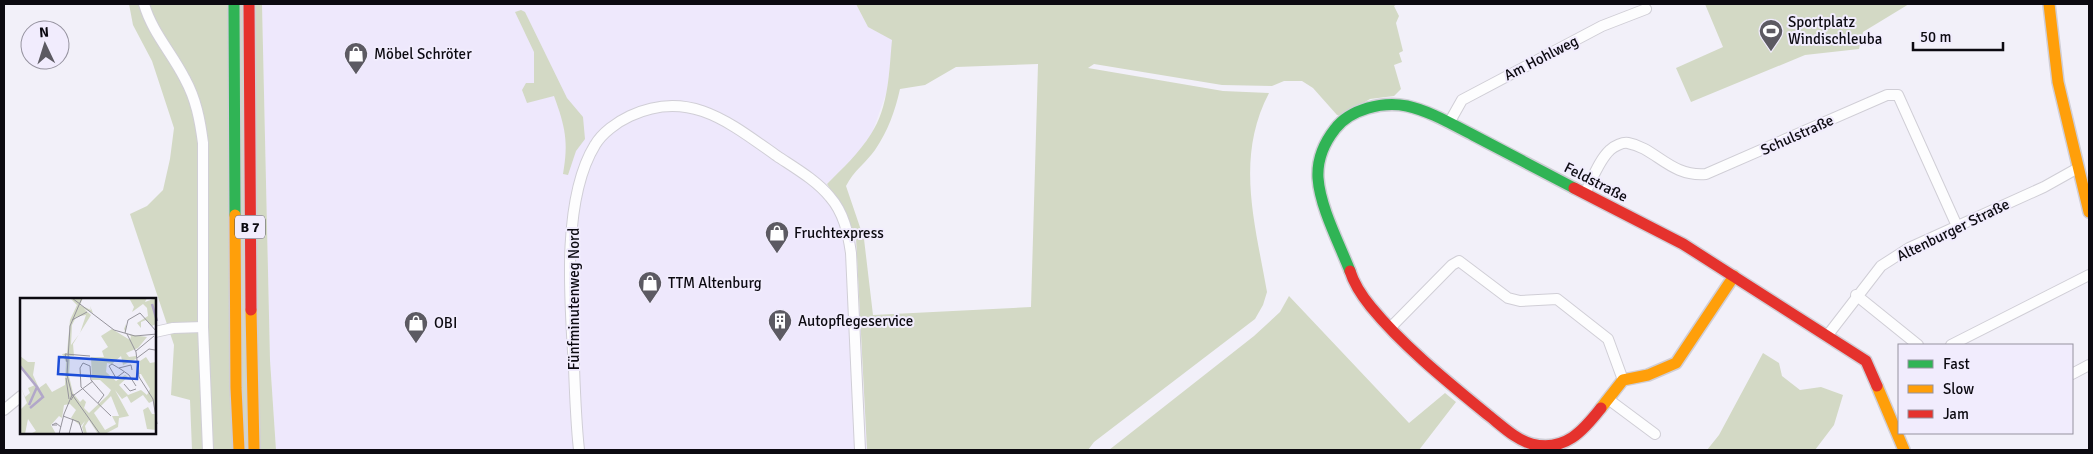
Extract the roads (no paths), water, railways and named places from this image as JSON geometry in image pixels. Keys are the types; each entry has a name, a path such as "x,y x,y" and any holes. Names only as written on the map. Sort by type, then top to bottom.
{"main road":[{"name":"B 7","path":"234,4 236,388 239,450"},
{"name":"B 7","path":"249,4 251,349 254,450"},
{"path":"2049,4 2052,37 2078,168 2089,212"},
{"name":"Feldstraße","path":"1392,326 1371,307 1354,283 1322,197 1318,178 1320,157 1326,140 1340,123 1370,107 1387,104 1408,106 1449,123 1684,244 1866,360 1904,450"},
{"path":"1392,326 1443,380 1515,436 1532,444 1564,446 1583,431 1623,380 1648,374 1676,363 1734,276"}],"street":[{"path":"144,4 149,21 185,79 200,117 203,143 203,327 208,450"},
{"name":"Am Hohlweg","path":"1449,123 1462,100 1602,26 1646,9"},
{"name":"Schulstraße","path":"1585,193 1610,150 1619,145 1628,143 1674,168 1693,175 1706,174 1886,95 1898,95 1957,226"},
{"name":"Fünfminutenweg Nord","path":"579,450 571,327 571,269 577,188 584,164 596,143 605,133 638,112 672,106 696,107 717,115 735,126 816,184 831,197 842,214 848,232 851,253 860,450"},
{"name":"Altenburger Straße","path":"1827,336 1856,295 1881,266 1909,248 2044,187 2078,168"},
{"path":"1392,326 1452,265 1459,261 1508,298 1520,301 1557,299 1608,339 1623,380"},
{"path":"1953,344 2089,275"},
{"path":"1856,295 1917,344"},
{"path":"156,332 173,328 203,327"},
{"path":"2073,373 2089,364"},
{"path":"4,410 20,397"},
{"path":"1608,399 1655,434"}],"place":[{"name":"Sportplatz Windischleuba","path":"1771,52"},
{"name":"Möbel Schröter","path":"356,75"},
{"name":"Fruchtexpress","path":"777,254"},
{"name":"TTM Altenburg","path":"650,304"},
{"name":"Autopflegeservice","path":"780,342"},
{"name":"OBI","path":"416,344"}]}
